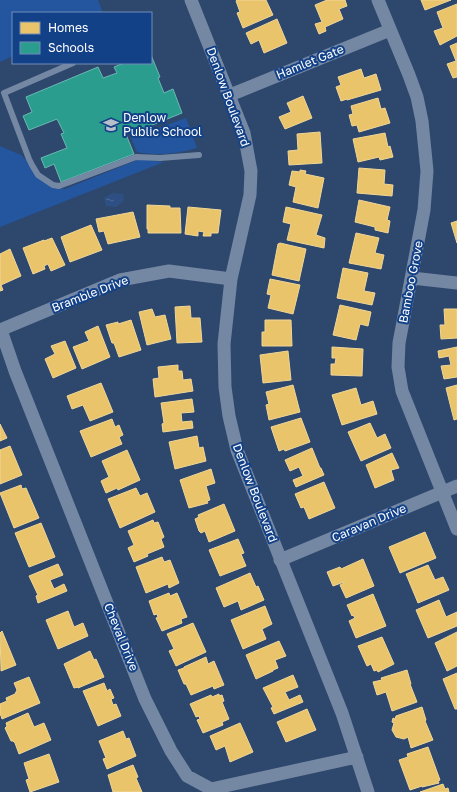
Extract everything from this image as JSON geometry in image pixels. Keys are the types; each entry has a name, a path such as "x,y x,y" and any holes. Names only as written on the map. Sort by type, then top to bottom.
{"street":[{"name":"Denlow Boulevard","path":"191,0 244,133 251,171 250,195 231,279 224,344 225,387 236,450 342,713 368,792"},
{"name":"Bamboo Grove","path":"378,0 417,97 422,121 427,171 424,210 399,343 399,373 402,391 457,529"},
{"name":"Hamlet Gate","path":"230,95 390,30"},
{"name":"Bramble Drive","path":"0,330 120,280 169,271 231,279"},
{"path":"412,278 457,284"},
{"name":"Cheval Drive","path":"0,330 146,699 171,751 187,776 211,789 357,757"},
{"name":"Caravan Drive","path":"280,560 457,486"}],"lane":[{"path":"71,64 4,94 29,159 38,175 53,185 59,186 136,157 160,158 199,155"}],"shaded area":[{"path":"0,0 98,0 103,12 12,12 12,56 0,62"},
{"path":"186,118 197,148 167,154 137,152 131,138"},
{"path":"0,146 21,155 51,187 65,189 140,159 164,162 0,227"}],"water":[{"path":"113,193 123,194 124,201 116,207 106,206 104,198"}],"building: Homes":[{"path":"266,0 273,15 243,28 237,13 240,12 236,1"},
{"path":"327,0 345,0 347,6 339,9 343,19 325,27 326,31 319,34 315,24 322,22 315,5"},
{"path":"421,0 451,0 425,10"},
{"path":"457,4 457,36 440,45 434,31 443,28 437,12"},
{"path":"277,19 287,43 264,53 259,40 251,44 246,33"},
{"path":"457,43 457,77 453,78 447,64 456,61 450,46"},
{"path":"361,69 364,78 376,74 381,90 341,101 336,87 341,85 338,77"},
{"path":"303,96 312,118 285,129 279,117 291,112 287,103"},
{"path":"378,98 381,109 385,108 390,123 359,132 357,125 352,126 349,115 353,114 351,106"},
{"path":"320,132 322,163 289,165 288,151 298,150 297,134"},
{"path":"385,133 388,147 390,146 393,157 380,160 379,157 358,162 353,139"},
{"path":"359,168 385,170 384,184 393,185 392,196 357,193"},
{"path":"300,170 306,171 305,174 324,178 318,208 293,202 296,187 289,185 292,171 300,172"},
{"path":"359,200 390,207 387,220 390,221 388,233 375,230 375,227 355,222"},
{"path":"147,205 180,208 181,233 148,233"},
{"path":"188,207 221,210 218,233 211,233 211,236 203,236 204,232 198,231 198,236 185,234"},
{"path":"286,207 322,215 316,235 325,238 324,248 287,240 291,224 283,222"},
{"path":"133,212 140,237 108,244 104,231 99,232 96,219"},
{"path":"457,221 457,243 451,223"},
{"path":"91,225 102,250 70,262 61,237"},
{"path":"356,233 379,238 375,253 384,255 381,269 349,263"},
{"path":"52,238 65,265 51,271 48,264 44,266 45,269 33,274 23,248"},
{"path":"280,243 306,249 299,281 272,275 278,244"},
{"path":"10,249 21,276 1,285 3,290 0,291 0,254"},
{"path":"343,268 368,273 364,291 375,293 372,305 337,298"},
{"path":"270,279 300,285 293,314 268,308 271,295 267,294"},
{"path":"340,305 371,312 368,326 360,324 356,340 333,335"},
{"path":"190,306 191,318 200,318 202,342 177,343 175,307"},
{"path":"152,309 155,317 165,315 171,339 147,345 139,312"},
{"path":"444,309 457,309 457,338 441,339 440,325 445,325"},
{"path":"131,320 141,350 119,357 114,343 112,343 106,325 118,322 118,324"},
{"path":"265,320 291,320 292,346 262,346 262,332 265,332"},
{"path":"98,326 110,357 82,369 73,347 89,341 85,332"},
{"path":"65,341 76,368 53,378 45,359 55,354 51,346"},
{"path":"332,347 363,349 362,376 331,375 331,364 335,364 336,358 332,358"},
{"path":"457,347 457,377 444,379 441,366 451,365 449,356 439,358 438,351"},
{"path":"288,351 291,380 263,383 260,355"},
{"path":"178,365 178,371 182,371 183,380 191,379 193,391 155,397 153,379 159,378 158,367"},
{"path":"101,383 113,412 90,421 83,405 72,409 67,396"},
{"path":"293,385 300,412 269,420 266,405 269,404 266,392"},
{"path":"457,385 457,419 454,420 446,388"},
{"path":"356,388 361,405 373,401 377,414 342,425 332,395"},
{"path":"192,399 194,412 181,413 182,422 192,421 193,428 163,432 162,424 164,423 161,403"},
{"path":"301,418 310,442 285,451 284,449 279,451 271,427"},
{"path":"112,419 115,427 119,425 123,435 119,437 122,444 91,457 80,431"},
{"path":"370,423 377,438 385,434 391,448 361,461 348,432"},
{"path":"0,424 7,438 0,441"},
{"path":"197,436 199,448 203,447 206,461 175,469 169,442"},
{"path":"10,446 22,475 0,484 0,450"},
{"path":"312,448 324,475 296,487 293,480 303,476 299,467 290,471 285,460"},
{"path":"127,450 140,480 118,490 117,488 106,493 101,481 109,477 102,461"},
{"path":"392,453 399,468 391,470 394,480 375,488 366,465"},
{"path":"211,469 215,483 206,486 210,500 207,501 208,503 189,508 180,480"},
{"path":"324,482 335,508 309,519 304,507 301,508 295,494"},
{"path":"21,485 22,489 26,488 39,518 14,528 0,493"},
{"path":"136,488 140,496 147,493 155,512 120,528 108,499"},
{"path":"224,504 235,531 209,542 205,531 201,533 199,531 195,519 199,517 198,515"},
{"path":"153,520 154,523 158,522 164,537 161,539 164,547 147,554 148,556 134,562 128,548 134,545 128,531"},
{"path":"41,523 55,557 29,567 15,533"},
{"path":"425,532 436,558 400,573 389,547"},
{"path":"238,539 244,553 241,554 246,566 220,576 209,550"},
{"path":"162,557 164,562 170,560 179,583 169,588 168,584 146,593 136,567"},
{"path":"363,559 374,586 346,598 340,585 344,582 333,586 327,572 340,567 341,569"},
{"path":"58,564 63,575 50,580 54,589 64,584 67,591 38,603 36,596 38,595 29,576"},
{"path":"428,565 435,580 443,577 449,590 418,603 406,574"},
{"path":"250,573 264,600 241,610 238,601 224,607 216,588"},
{"path":"169,593 170,596 177,593 187,617 181,619 182,623 162,631 156,618 158,617 157,614 154,615 149,601"},
{"path":"373,594 386,626 356,638 349,621 355,618 353,615 352,616 347,605"},
{"path":"439,600 446,617 457,612 457,626 428,638 416,610"},
{"path":"265,606 272,624 262,629 266,639 243,649 231,620"},
{"path":"68,611 74,627 83,623 88,636 58,649 46,620"},
{"path":"193,623 206,652 176,666 169,651 174,649 167,634"},
{"path":"2,631 16,665 1,671 0,633"},
{"path":"457,632 457,666 447,671 435,643"},
{"path":"382,637 394,664 378,672 377,670 374,671 371,664 367,666 358,646"},
{"path":"279,641 286,656 275,660 278,668 256,679 246,655"},
{"path":"90,651 94,660 96,659 104,677 78,688 74,688 64,664"},
{"path":"206,657 208,664 214,661 224,685 214,689 213,686 191,695 178,670"},
{"path":"407,670 410,684 417,702 392,711 386,692 377,695 373,682"},
{"path":"457,673 457,709 455,709 443,679"},
{"path":"293,675 298,687 285,692 289,700 300,695 303,702 274,714 271,708 273,707 263,688"},
{"path":"29,677 40,703 2,719 0,704 7,701 6,698 15,694 17,690 14,683"},
{"path":"104,683 107,691 110,689 114,698 111,699 113,705 116,704 121,716 98,726 83,691"},
{"path":"219,694 219,696 222,695 224,701 222,702 229,719 222,722 223,725 203,733 197,720 200,719 199,716 196,717 190,704 211,695 212,697"},
{"path":"422,707 425,721 433,740 411,748 408,737 404,739 396,737 392,730 394,723 392,722 393,718 395,719 396,716"},
{"path":"307,709 316,730 286,742 277,722"},
{"path":"28,713 34,727 44,723 51,740 19,754 15,743 11,741 5,728 7,726 6,723"},
{"path":"240,723 253,752 230,762 225,746 216,750 210,736"},
{"path":"123,731 126,739 129,738 136,756 107,769 103,759 106,758 99,741"},
{"path":"428,747 440,780 438,781 439,783 410,790 399,760 408,757 407,754"},
{"path":"49,754 59,782 30,792 26,780 29,779 24,763"},
{"path":"133,765 138,777 136,778 142,792 113,792 108,775"},
{"path":"443,784 445,789 448,788 449,792 420,792"}],"building: Schools":[{"path":"152,57 160,77 158,78 164,93 173,89 182,113 140,130 139,127 125,132 134,154 61,182 54,164 45,168 41,158 67,148 61,134 64,133 57,119 29,130 23,116 32,112 26,97 98,67 103,78 117,73 114,67 122,64 152,64"}],"place":[{"name":"Denlow Public School","path":"111,125"}]}
